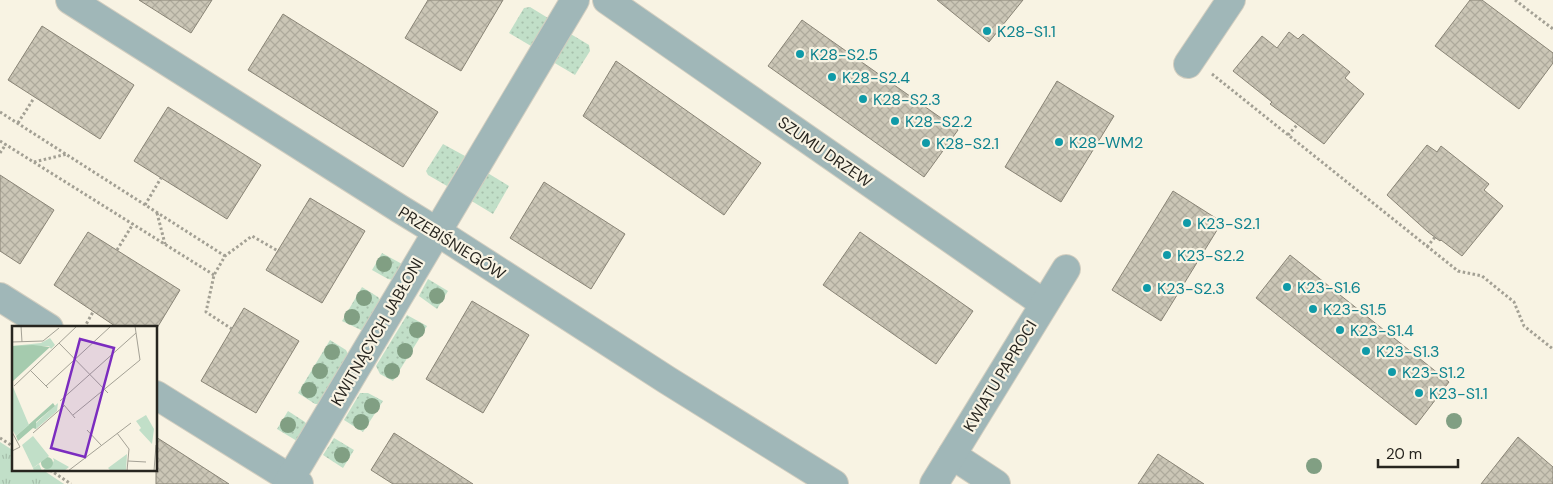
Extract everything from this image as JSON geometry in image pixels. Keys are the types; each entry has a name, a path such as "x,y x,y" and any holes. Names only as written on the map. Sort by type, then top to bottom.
{"street":[{"name":"PRZEBIŚNIEGÓW","path":"70,0 436,231 658,375 834,484"},
{"name":"KWITNĄCYCH JABŁONI","path":"292,482 436,231 575,0"},
{"name":"SZUMU DRZEW","path":"607,0 1044,304"},
{"path":"1199,68 1231,0"},
{"name":"KWIATU PAPROCI","path":"934,484 1066,269"},
{"path":"0,297 46,326"},
{"path":"158,396 292,482"},
{"path":"952,455 996,484"}],"path":[{"path":"1515,0 1553,29"},
{"path":"1199,68 1288,135 1458,271 1482,276 1514,302 1524,326 1553,348"},
{"path":"18,123 34,98"},
{"path":"0,112 225,256"},
{"path":"1288,135 1297,125"},
{"path":"0,140 214,275"},
{"path":"0,153 6,144"},
{"path":"34,162 67,154"},
{"path":"145,205 161,178"},
{"path":"157,212 165,244"},
{"path":"117,250 133,224"},
{"path":"232,329 206,312 214,275 225,256 252,236 278,251"},
{"path":"1428,247 1436,237"},
{"path":"85,326 93,312"},
{"path":"0,438 12,446"},
{"path":"53,472 71,484"}],"green space":[{"path":"530,7 548,18 531,46 509,33 524,8"},
{"path":"569,33 589,45 590,51 575,75 553,62"},
{"path":"443,144 465,156 447,186 428,175 426,171"},
{"path":"486,172 509,186 493,214 470,200"},
{"path":"382,253 402,264 393,280 372,270"},
{"path":"428,279 448,291 437,309 419,296"},
{"path":"362,287 381,301 364,329 361,330 342,321"},
{"path":"407,315 427,326 393,381 380,374 376,366"},
{"path":"330,340 346,350 348,354 318,404 315,404 298,393"},
{"path":"360,393 368,393 383,401 363,432 344,420"},
{"path":"288,411 307,425 297,441 277,429"},
{"path":"334,438 354,450 343,468 323,455"},
{"path":"0,442 12,450 12,472 46,472 64,484 0,484"}],"building":[{"path":"139,0 212,0 191,33"},
{"path":"428,0 503,0 461,71 405,38"},
{"name":"K28-S1.1","path":"937,0 1023,0 989,42"},
{"path":"1470,0 1482,0 1553,53 1553,63 1519,109 1435,46"},
{"path":"283,14 438,112 403,167 248,70"},
{"path":"802,20 958,130 924,177 768,66"},
{"path":"42,26 134,85 100,139 8,80"},
{"path":"1289,32 1298,39 1303,34 1350,72 1345,78 1364,94 1324,144 1270,104 1272,102 1233,71 1262,36 1277,48"},
{"path":"616,61 761,163 724,215 583,116"},
{"name":"K28-WM2","path":"1057,81 1114,116 1061,202 1005,167"},
{"path":"168,107 261,165 227,219 134,161"},
{"path":"1427,145 1437,152 1441,146 1489,184 1484,190 1503,206 1462,256 1428,232 1387,195"},
{"path":"0,175 54,210 20,264 0,251"},
{"path":"544,182 625,234 591,289 510,238"},
{"path":"1173,191 1222,222 1161,321 1112,290"},
{"path":"310,198 365,231 322,303 266,270"},
{"path":"88,232 180,290 158,326 115,326 54,285"},
{"path":"860,232 973,311 936,364 823,285"},
{"path":"1290,255 1449,382 1416,425 1256,298"},
{"path":"472,301 529,335 483,413 426,379"},
{"path":"244,308 299,341 256,413 201,381"},
{"path":"394,433 473,484 393,484 371,470"},
{"path":"1518,437 1553,467 1553,484 1481,484"},
{"path":"158,438 229,484 156,484"},
{"path":"1158,454 1204,484 1138,484"}],"place":[{"name":"K28-S1.1","path":"987,31"},
{"name":"K28-S2.5","path":"800,54"},
{"name":"K28-S2.4","path":"832,77"},
{"name":"K28-S2.3","path":"863,99"},
{"name":"K28-S2.2","path":"895,121"},
{"name":"K28-WM2","path":"1059,142"},
{"name":"K28-S2.1","path":"926,143"},
{"name":"K23-S2.1","path":"1187,223"},
{"name":"K23-S2.2","path":"1167,255"},
{"name":"K23-S1.6","path":"1287,287"},
{"name":"K23-S2.3","path":"1147,288"},
{"name":"K23-S1.5","path":"1313,309"},
{"name":"K23-S1.4","path":"1340,330"},
{"name":"K23-S1.3","path":"1366,351"},
{"name":"K23-S1.2","path":"1392,372"},
{"name":"K23-S1.1","path":"1419,393"}]}
